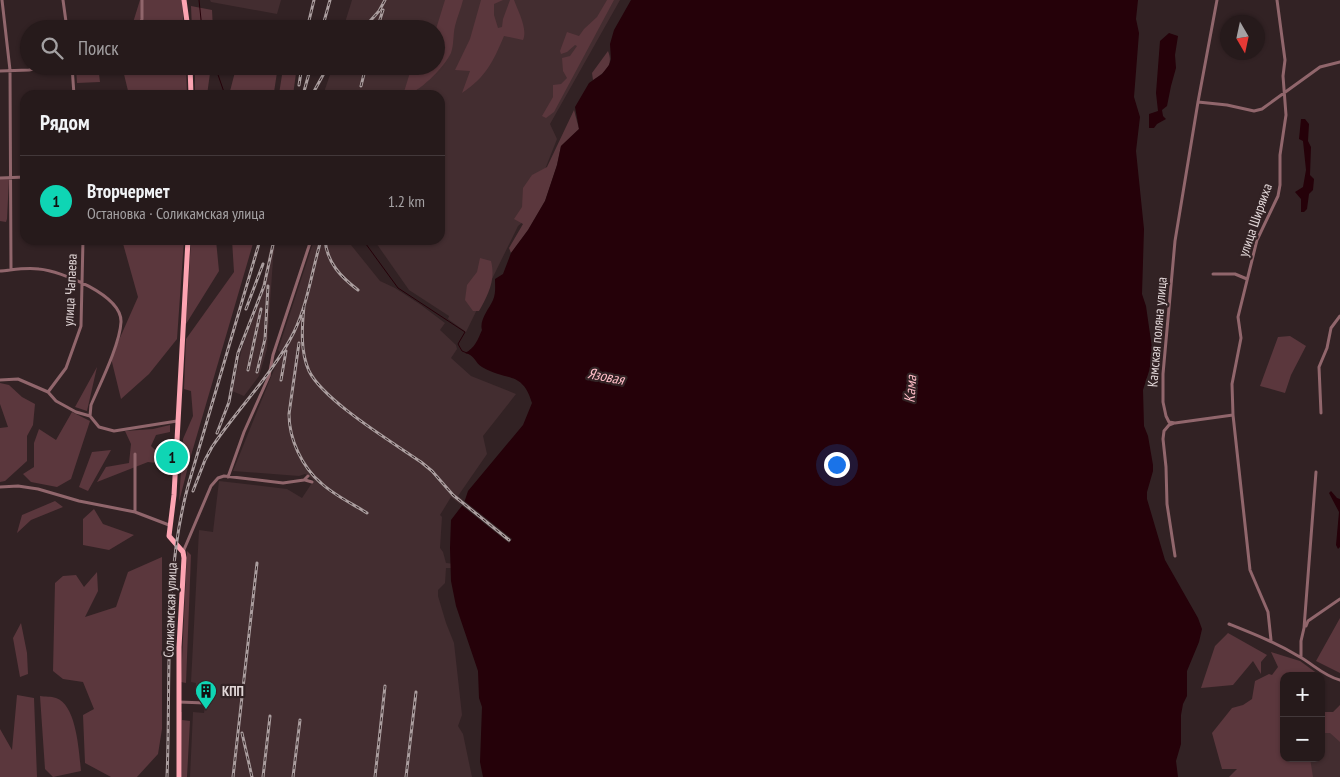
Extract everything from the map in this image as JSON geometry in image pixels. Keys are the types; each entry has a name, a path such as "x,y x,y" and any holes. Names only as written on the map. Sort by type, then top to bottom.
{"main road":[{"path":"184,0 187,20"},
{"path":"190,75 191,90"},
{"name":"Соликамская улица","path":"179,777 178,702 184,558 183,552 169,536 174,494 188,245"}],"street":[{"path":"2,0 10,70 11,270"},
{"path":"64,0 67,20"},
{"path":"141,20 142,0"},
{"name":"Камская поляна улица","path":"1175,423 1169,422 1166,416 1163,402 1163,374 1175,240 1217,0"},
{"name":"улица Ширяиха","path":"1233,415 1232,384 1241,338 1238,317 1257,240 1278,196 1286,115 1284,94 1285,60 1277,0"},
{"path":"1198,102 1254,111 1262,109 1320,67 1340,62"},
{"path":"0,71 20,70"},
{"path":"73,75 74,90"},
{"path":"0,178 20,176"},
{"name":"улица Чапаева","path":"48,392 66,368 78,340 81,326 81,293 84,283 84,245"},
{"path":"228,477 244,432 269,376 273,355 309,245"},
{"path":"0,271 38,268 65,274 84,283 116,306 120,313 121,322 112,352 91,406 90,416"},
{"path":"1213,274 1235,274 1247,279"},
{"path":"1321,413 1319,367 1327,348 1331,328 1340,316"},
{"path":"0,380 18,379 48,392 56,401 76,412 90,416 99,427 114,431 178,420"},
{"path":"1175,556 1167,504 1166,467 1162,439 1164,431 1169,425 1175,423 1233,415 1250,570 1268,612 1272,640"},
{"path":"135,454 135,512"},
{"path":"1301,657 1316,472"},
{"path":"304,480 308,476"},
{"path":"183,552 211,486 218,478 228,477 282,483 304,480 312,482"},
{"path":"0,487 18,486 38,489 79,501 117,507 170,524"},
{"path":"1304,628 1308,621 1340,599"},
{"path":"1230,624 1272,640 1301,657 1320,672 1340,680"},
{"path":"178,702 206,703"}],"shaded area":[{"path":"140,0 182,0 183,20 134,20"},
{"path":"210,0 281,0 277,14 211,2"},
{"path":"352,0 620,0 550,124 557,139 525,220 518,226 466,332 448,319 449,316 409,290 378,245 445,245 445,90 325,90 330,75 445,75 445,20 346,20"},
{"path":"445,0 463,0 455,26 452,50 445,63 445,20 439,20"},
{"path":"481,0 503,0 494,4 494,15 498,28 502,27 510,0 514,0 522,20 524,36 523,40 504,36 483,75 462,93 470,71 455,70 470,39"},
{"path":"607,0 614,0 554,112 546,118 542,116 553,97 553,85 561,84 567,78 563,71 562,58 570,56 577,46 575,45 567,52 561,54 560,51 567,32 579,36 597,17"},
{"path":"191,6 212,10 213,20 192,20"},
{"path":"608,51 610,56 609,65 605,71 593,80 592,73"},
{"path":"76,75 99,75 100,82 77,83"},
{"path":"124,75 186,75 187,90 128,90"},
{"path":"195,75 210,75 208,90 195,90"},
{"path":"234,75 277,75 274,90 230,90"},
{"path":"282,75 296,75 294,90 280,90"},
{"path":"409,75 434,75 416,90 405,90"},
{"path":"574,110 579,129 561,146 545,201 528,230 511,253 509,248 523,224 514,219 522,207 523,188 532,175 547,167"},
{"path":"0,179 9,179 6,222 0,221"},
{"path":"123,245 184,245 177,339 149,374 121,399 111,358 138,297"},
{"path":"191,245 216,245 219,271 186,324"},
{"path":"232,245 253,245 179,502 183,439 193,416 191,391 184,389 186,339 234,272"},
{"path":"271,245 275,245 267,349 259,376 244,396 232,391 242,348 262,296 263,291 261,290"},
{"path":"312,245 351,245 380,281 395,288 445,323 440,330 456,345 457,349 451,358 471,376 516,394 483,436 487,454 458,496 512,539 509,543 451,497 440,515 442,517 440,548 446,563 455,564 455,568 446,568 445,583 438,590 438,596 454,643 462,715 458,726 463,734 472,777 190,777 193,712 204,713 207,695 195,694 196,683 191,682 199,530 213,532 219,481 287,489 302,498 314,480 305,474 299,476 233,471 275,367 283,355 278,350"},
{"path":"480,258 491,261 492,281 479,311 473,311 465,300 467,285 477,272"},
{"path":"1290,336 1306,346 1291,375 1285,393 1260,386 1278,337"},
{"path":"97,367 87,411 75,407"},
{"path":"0,383 9,385 22,397 35,404 33,425 27,436 27,461 5,481 0,482 0,428 8,427 0,404"},
{"path":"72,412 90,421 71,479 57,487 31,482 23,474 34,467 34,443 39,429 56,440"},
{"path":"170,425 170,432 156,435 151,446 171,465 148,462 97,482 106,467 129,463 131,444 125,431 153,429"},
{"path":"111,450 88,491 79,487 92,452"},
{"path":"55,501 63,507 31,520 17,533 22,515"},
{"path":"94,509 103,524 134,535 109,550 83,545 83,519"},
{"path":"187,551 191,555 186,683 181,682"},
{"path":"162,557 162,729 158,754 137,777 111,777 85,763 83,715 94,709 83,682 63,679 53,671 55,583 63,576 76,575 84,587 97,572 98,591 85,617 116,607 128,572"},
{"path":"1340,618 1340,673 1316,661"},
{"path":"21,623 27,653 28,674 20,677 13,638"},
{"path":"1228,633 1267,655 1261,662 1261,674 1253,661 1233,685 1201,688 1215,646"},
{"path":"1271,652 1300,661 1315,672 1280,672 1280,762 1311,762 1313,777 1229,777 1237,769 1222,769 1212,733 1232,708 1243,705 1252,699 1255,681 1269,674 1272,675 1278,667"},
{"path":"17,695 34,698 37,777 0,777 0,729 12,750"},
{"path":"40,696 56,698 63,702 73,719 81,771 53,777 45,769"},
{"path":"1340,705 1340,742 1330,733 1325,733 1325,712 1333,712"},
{"path":"181,712 182,720 190,721 187,777 182,777"},
{"path":"1340,717 1340,777 1306,777 1304,762 1325,762 1325,720"}],"water":[{"name":"Кама","path":"631,0 1138,0 1136,19 1139,33 1134,97 1140,117 1136,151 1144,229 1142,294 1146,306 1152,348 1150,368 1143,390 1144,426 1148,436 1153,465 1147,499 1165,560 1198,618 1202,629 1199,642 1187,671 1187,696 1181,715 1181,744 1176,761 1178,777 483,777 480,762 482,707 479,698 478,671 456,606 451,581 451,520 464,503 468,491 523,425 532,403 528,393 518,381 491,372 482,367 471,355 465,353 478,340 482,330 483,318 494,297 495,279 503,274 511,253 528,230 545,201 561,146 579,129 575,107 589,83 602,74 609,65 611,59 610,44 614,30"},
{"path":"1169,33 1178,36 1175,55 1176,68 1167,106 1162,110 1163,116 1166,119 1154,128 1149,128 1149,114 1158,111 1156,93 1160,41"},
{"path":"1301,119 1305,119 1309,124 1308,141 1311,147 1310,175 1314,179 1313,190 1309,194 1307,209 1304,212 1301,212 1301,199 1295,192 1303,187 1306,170 1303,141 1299,139"},
{"path":"1331,491 1340,499 1340,547 1338,549 1336,545 1339,512 1329,493"}],"pier":[{"path":"462,499 512,539 509,543 460,504"}],"waterway":[{"name":"Язовая","path":"199,0 201,20"},
{"name":"Язовая","path":"218,75 223,90"},
{"name":"Язовая","path":"367,245 398,288 465,332 458,344 462,351 467,353"}],"railway":[{"path":"309,20 314,0"},
{"path":"324,20 330,0"},
{"path":"371,20 385,0"},
{"path":"380,20 383,10"},
{"path":"299,85 301,75"},
{"path":"304,90 309,75"},
{"path":"315,90 323,75"},
{"path":"361,86 364,75"},
{"path":"167,777 171,593 180,521 188,486 259,245"},
{"path":"217,433 229,402 238,353 264,286 273,245"},
{"path":"193,491 212,447 266,377 294,332 306,298 320,245"},
{"path":"326,245 336,269 358,290"},
{"path":"246,309 263,264"},
{"path":"257,372 265,339 268,286"},
{"path":"304,306 302,331 304,355 309,371 317,383 343,408 421,462 432,471 453,495 509,540"},
{"path":"248,370 261,309"},
{"path":"299,343 289,414 294,443 308,469 321,483 367,513"},
{"path":"281,380 286,351"},
{"path":"233,777 257,563"},
{"path":"375,777 385,686"},
{"path":"406,777 416,692"},
{"path":"263,777 270,716"},
{"path":"293,777 300,720"},
{"path":"242,733 252,777"}],"place":[{"name":"Вторчермет","path":"172,457"},
{"name":"КПП","path":"206,710"}]}
